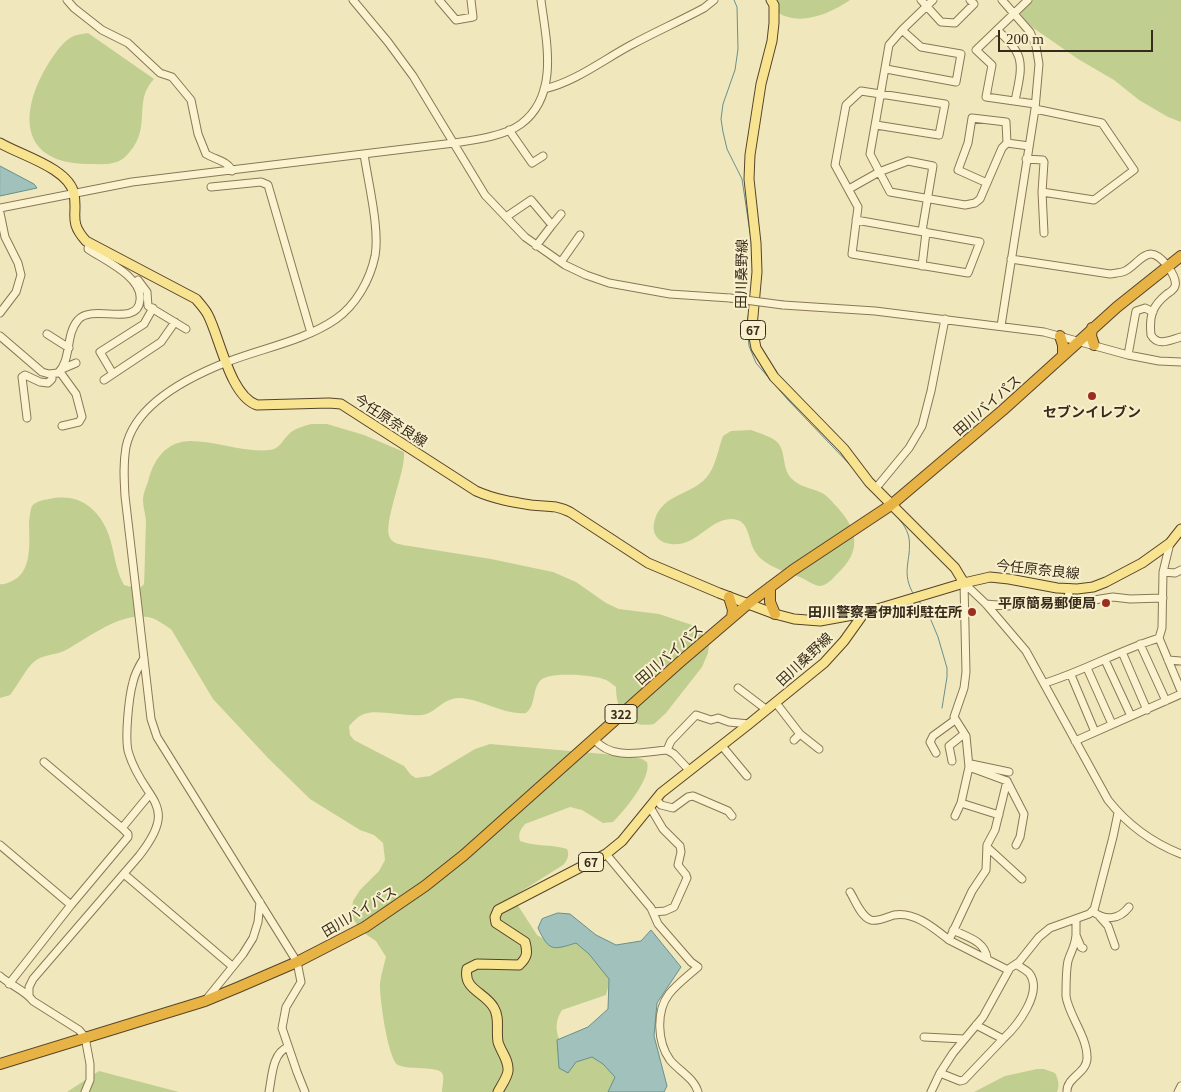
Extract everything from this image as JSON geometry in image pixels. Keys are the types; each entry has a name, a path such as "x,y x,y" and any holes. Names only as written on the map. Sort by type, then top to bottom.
{"highway":[{"name":"田川バイパス","path":"0,1064 205,1001 297,962 365,927 425,886 464,855 732,617 793,570 891,505 1003,410 1078,340 1181,256"},
{"path":"1092,328 1091,336 1094,345"},
{"path":"1060,336 1063,345 1063,355"},
{"path":"770,587 770,602 774,614"},
{"path":"729,597 733,610 732,617"}],"main road":[{"name":"田川桑野線","path":"771,0 774,5 772,42 761,84 749,179 756,243 757,272 752,327 756,348 774,377 844,449 891,505 954,568 964,583"},
{"path":"0,143 54,169 66,181 74,193"},
{"name":"今任原奈良線","path":"74,193 74,222 77,231 88,242 196,299 208,314 226,362 244,398 249,402 257,405 341,404 476,491 493,498 508,501 559,507 570,512 648,563 774,614 794,619 820,621 864,613"},
{"name":"今任原奈良線","path":"964,583 990,577 1070,588 1084,588 1106,582 1142,563 1170,543 1181,529"},
{"path":"864,613 964,583"},
{"name":"田川桑野線","path":"498,1092 508,1071 506,1059 498,1043 497,1016 493,1007 468,984 465,977 467,969 477,964 519,965 526,959 528,951 525,942 496,924 494,917 498,910 606,854 622,841 661,793 776,703 824,662 844,641 864,613"}],"street":[{"path":"67,0 74,8 102,30 128,43 160,73 172,77 191,100 198,134 206,154 223,161 230,166 232,171"},
{"path":"353,0 413,76 485,195 525,238 560,262 586,275 609,283 670,294 730,298 782,305 875,310 1044,332 1128,355 1159,361 1181,362"},
{"path":"439,0 456,20 473,18 470,0"},
{"path":"0,208 132,182 477,140 509,130 521,124 532,113 540,101 544,89 548,55 541,0"},
{"path":"544,89 572,78 696,12 714,0"},
{"path":"933,0 924,3 890,45 870,154 890,192 966,206 975,203 980,198 987,183 1002,148 1007,143 1006,122 972,118 968,143 958,170 987,183"},
{"path":"924,3 941,22 955,23 974,4 970,0"},
{"path":"1001,326 1035,107 1039,64 1036,46 1030,32 1002,0"},
{"path":"1028,0 976,50 992,65 986,97 1015,101 1102,123 1134,170 1094,200 1042,192"},
{"path":"886,69 956,82 961,54 921,47 902,30"},
{"path":"997,30 1014,45 1022,67 1015,101"},
{"path":"856,220 980,242 968,273 852,254 856,220 858,207 835,165 846,105 861,91 945,104 939,135 876,125"},
{"path":"509,130 532,163 543,156"},
{"path":"1007,143 1028,146"},
{"path":"305,1092 282,1028 286,1007 301,982 297,962 157,737 152,719 144,658 123,468 126,445 133,428 145,411 161,396 226,362 318,330 338,318 355,300 368,279 375,255 376,235 364,154"},
{"path":"1026,159 1043,160 1044,162 1042,192 1044,233"},
{"path":"849,189 879,172 908,161 933,166 924,231 922,266"},
{"path":"211,187 261,182 268,185 311,332"},
{"path":"506,217 531,200 552,225"},
{"path":"536,246 561,214"},
{"path":"0,217 5,237 18,263 21,275 18,286 1,310"},
{"path":"560,262 580,235"},
{"path":"88,242 88,249 133,280 138,280 147,292 148,306 186,329"},
{"path":"1011,260 1110,274 1126,271 1149,254 1154,254 1160,257 1167,266 1175,285 1174,289 1156,304 1150,328 1153,338 1163,342 1181,337"},
{"path":"61,371 66,363 73,330 77,321 84,315 125,314 132,313 137,309 140,304 141,295 133,280"},
{"path":"113,374 100,352 144,324 153,308"},
{"path":"1128,355 1136,311 1145,308 1153,312"},
{"path":"876,488 909,448 922,426 945,319"},
{"path":"104,380 161,342 175,322"},
{"path":"47,334 69,348"},
{"path":"0,336 42,372 52,374 76,363"},
{"path":"61,371 76,394 82,417 79,422 62,426"},
{"path":"27,418 22,378 25,375 48,384 52,379 52,374"},
{"path":"1075,740 1147,710 1181,693 1158,638 1162,628 1163,572 1170,543"},
{"path":"1163,572 1175,573 1181,570"},
{"path":"964,583 986,604 1026,651 1108,800 1118,813 1149,838 1181,854"},
{"path":"955,816 961,803 969,765 964,734 954,718 964,688 966,672 964,583"},
{"path":"1067,598 1070,588"},
{"path":"986,604 1008,606 1067,598 1073,602 1113,597 1130,599 1163,598"},
{"path":"1045,683 1071,675 1140,644 1158,638"},
{"path":"1140,644 1166,701"},
{"path":"1122,652 1147,710"},
{"path":"29,995 29,987 33,979 124,874 151,841 156,830 159,818 158,806 128,753 127,741 132,684 137,668 144,658"},
{"path":"1105,660 1131,716"},
{"path":"1168,660 1181,661"},
{"path":"1087,668 1112,724"},
{"path":"1071,675 1094,732"},
{"path":"738,688 767,710"},
{"path":"776,703 800,734 819,749"},
{"path":"668,750 671,741 696,715 711,720 718,718 729,722 749,724"},
{"path":"936,754 930,742 933,736 955,720"},
{"path":"794,740 800,734"},
{"path":"952,761 949,746 964,734"},
{"path":"594,739 606,750 621,754 668,750 690,770"},
{"path":"722,746 745,772"},
{"path":"9,984 71,905 128,837 122,828 44,762"},
{"path":"969,765 1009,772"},
{"path":"969,765 1007,781 1024,814 1020,837 1016,845"},
{"path":"948,940 972,891 986,870 987,847 995,830 1007,781"},
{"path":"122,828 150,794"},
{"path":"653,803 673,808 688,797 693,796 728,811 732,816"},
{"path":"653,803 663,829 680,846 681,852 678,865 686,875 674,907 664,911 653,912"},
{"path":"961,803 999,815"},
{"path":"931,1092 940,1073 964,1039 983,1017 1008,970 1050,928 1089,914 1092,911 1097,902 1118,813"},
{"path":"0,845 71,905"},
{"path":"987,847 1022,879"},
{"path":"606,854 653,912 658,924 691,962 698,967 671,992 662,1006 660,1021 662,1044 670,1059 692,1080 698,1092"},
{"path":"124,874 232,966"},
{"path":"850,892 864,916 870,920 903,914 921,920 948,940 1008,970"},
{"path":"205,1001 253,938 258,922 260,902"},
{"path":"1100,917 1119,917 1129,907"},
{"path":"1092,911 1108,926 1115,946"},
{"path":"1067,1092 1069,1082 1084,1068 1087,1058 1085,1045 1066,997 1068,962 1075,948 1076,919"},
{"path":"953,930 978,942 984,948 987,958"},
{"path":"1076,936 1083,948"},
{"path":"940,1073 964,1080 1003,1038 1013,1030 1029,1005 1032,994 1030,974 1016,964"},
{"path":"0,976 9,984 29,995 33,1001 78,1030 85,1037 90,1064 90,1080 85,1092"},
{"path":"976,1025 1003,1038"},
{"path":"924,1037 964,1039"},
{"path":"269,1092 276,1058 284,1048 288,1047"},
{"path":"1178,1092 1181,1086"}],"green space":[{"path":"767,0 850,0 824,14 814,17 795,18 776,11"},
{"path":"1032,0 1181,0 1181,122 1168,117 1139,100 1114,80 1078,59 1032,27 1020,13"},
{"path":"88,33 154,79 147,88 144,98 139,137 133,148 124,158 111,163 87,164 66,162 50,156 39,147 32,135 30,121 31,106 44,71 62,45 70,38"},
{"path":"311,424 327,424 364,435 404,452 402,472 391,510 388,531 390,538 397,544 491,559 553,572 576,582 606,603 619,609 659,614 692,625 705,635 709,644 708,653 702,667 666,713 654,724 637,724 630,721 621,711 618,704 616,687 605,679 589,676 559,675 550,676 539,682 535,690 533,702 526,713 509,712 476,701 459,698 448,700 431,712 422,715 376,712 364,714 349,726 350,735 354,740 404,766 416,778 430,776 475,749 490,744 627,756 647,762 645,777 636,794 613,822 603,823 582,810 570,807 525,824 519,834 520,841 526,843 567,849 568,858 566,862 517,894 517,904 537,935 550,943 580,941 603,952 610,980 606,995 562,1010 557,1020 557,1032 559,1039 609,1052 619,1092 442,1092 443,1077 439,1071 398,1065 394,1061 385,1027 381,1000 380,983 386,957 376,941 361,931 351,915 353,901 360,890 379,871 385,860 383,843 374,835 360,830 310,799 268,758 213,699 171,629 148,617 137,617 115,622 64,651 38,659 28,668 10,695 0,698 0,584 6,584 14,580 20,575 27,562 29,554 29,521 31,508 34,504 42,500 70,498 87,505 97,514 107,531 124,585 140,588 144,584 146,523 143,503 144,495 153,466 162,453 174,444 191,441 250,450 270,450 279,446 292,431"},
{"path":"751,430 776,441 782,451 786,470 791,478 826,496 838,508 850,525 854,542 850,558 845,566 825,584 815,585 764,561 753,548 745,527 737,520 731,519 714,524 685,543 666,543 656,535 654,525 659,511 664,504 700,484 706,478 714,463 723,436 731,431"},
{"path":"1044,1069 1055,1073 1058,1082 1057,1092 974,1092 1005,1076"},
{"path":"99,1071 179,1092 67,1092"}],"water":[{"path":"0,166 34,184 37,188 0,196"},
{"path":"558,913 570,914 596,935 616,945 641,941 651,930 681,967 657,1003 654,1036 667,1086 664,1092 608,1092 615,1077 603,1064 592,1057 576,1062 568,1073 559,1068 557,1040 588,1027 608,1009 609,979 589,954 576,943 557,948 552,947 545,941 538,928 542,919"}],"waterway":[{"path":"734,0 737,7 738,49 735,70 723,104 721,119 727,149 742,179 751,239 753,272"},
{"path":"750,303 747,325 749,346 756,363 788,400 854,469"},
{"path":"892,511 908,534 910,546 907,573 914,595"},
{"path":"918,600 928,613 938,637 947,668 942,708"}],"place":[{"name":"セブンイレブン","path":"1092,396"},
{"name":"平原簡易郵便局","path":"1106,603"},
{"name":"田川警察署伊加利駐在所","path":"972,612"}]}
